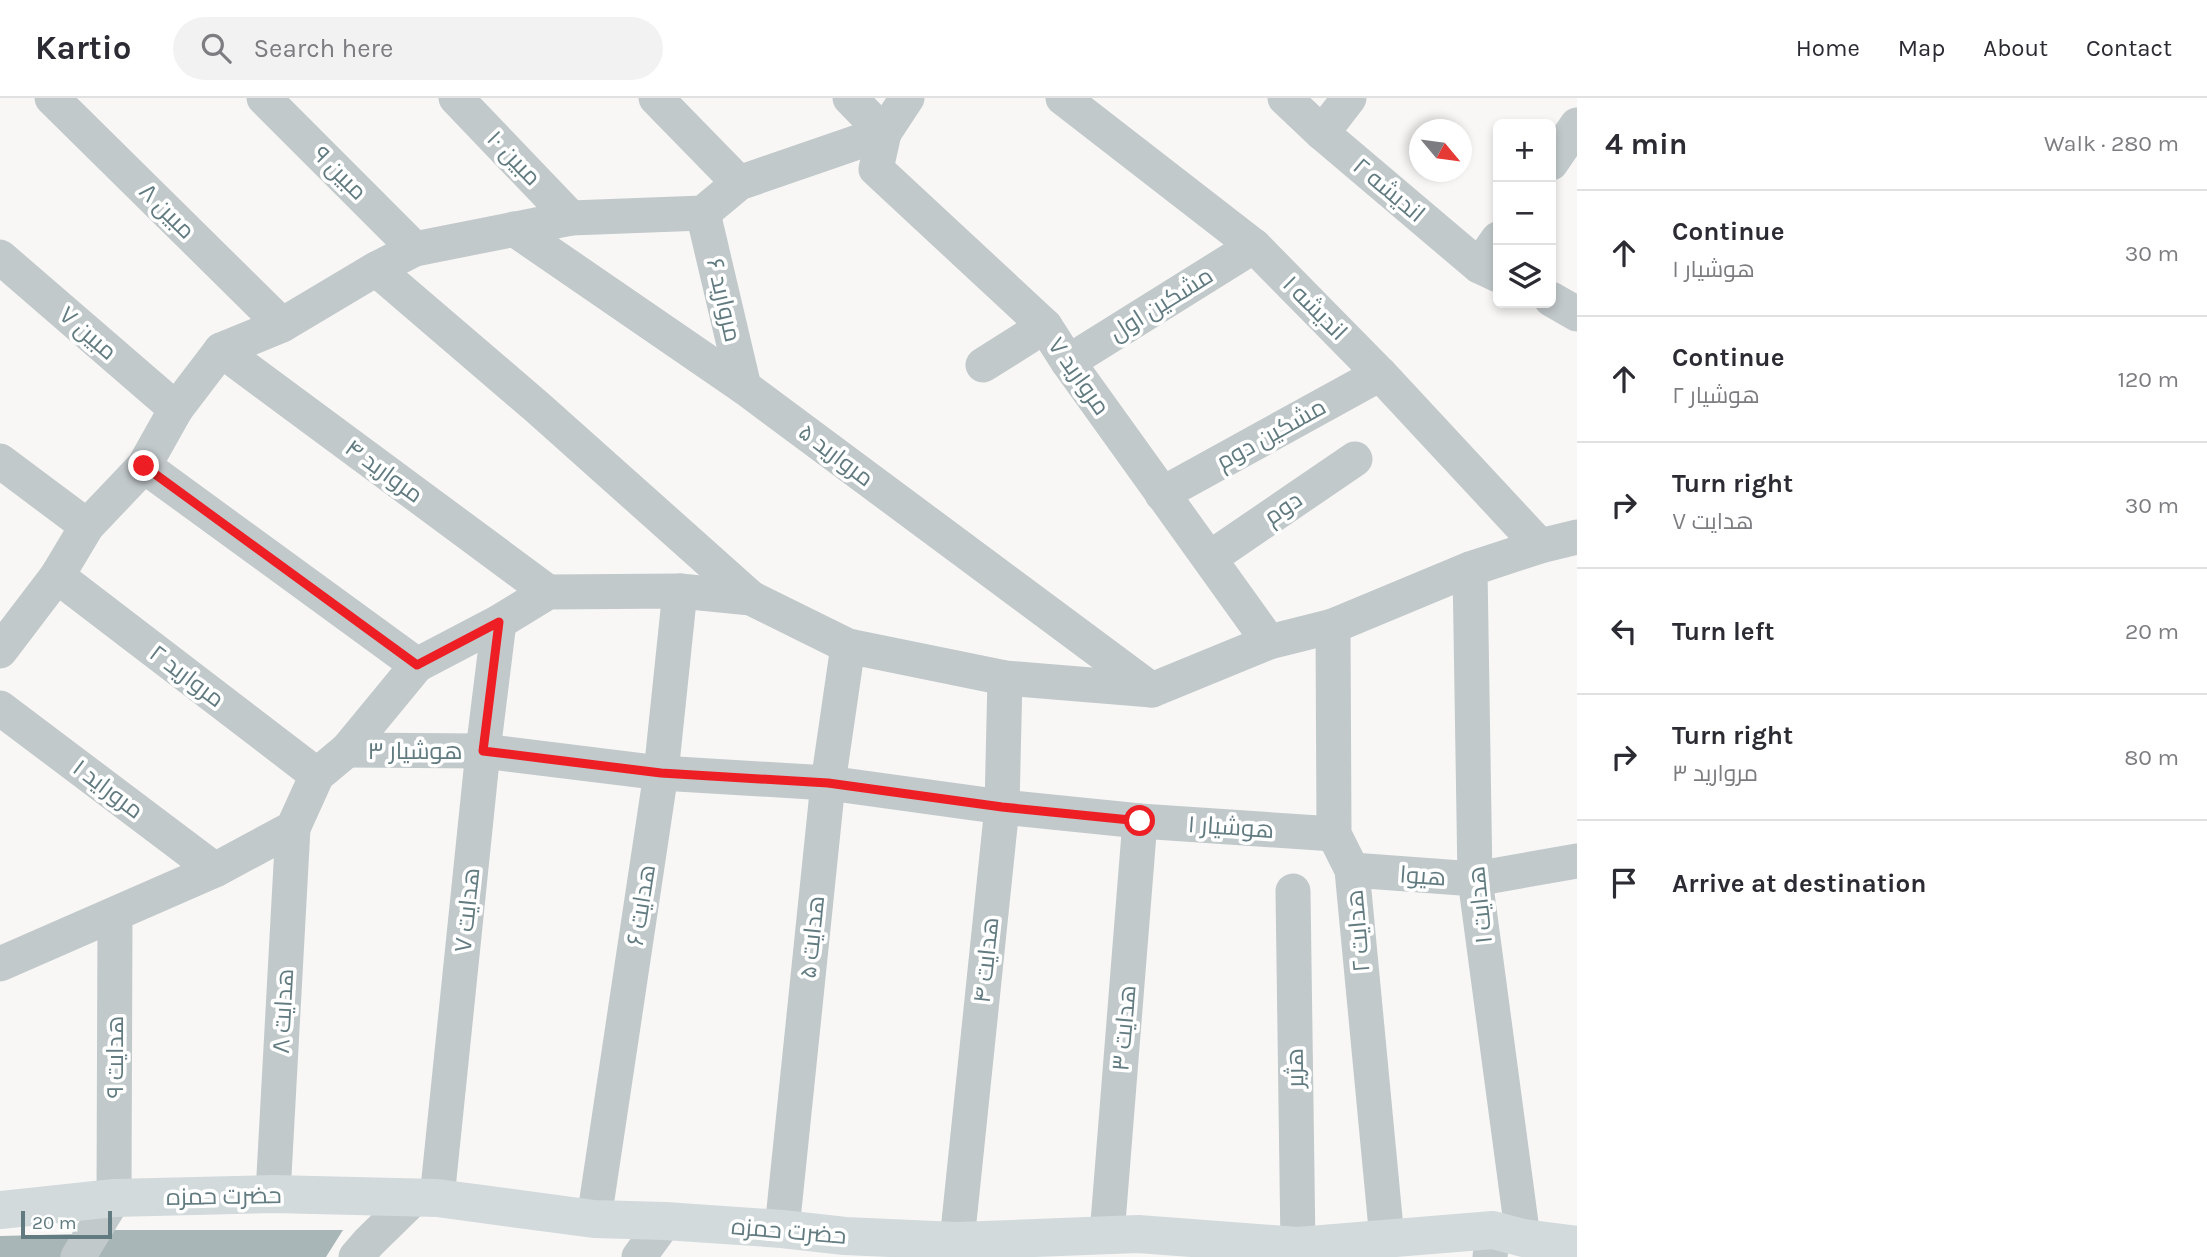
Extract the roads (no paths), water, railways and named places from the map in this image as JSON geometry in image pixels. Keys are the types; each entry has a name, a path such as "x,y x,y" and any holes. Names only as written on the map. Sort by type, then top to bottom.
{"main road":[{"name":"حضرت حمزه","path":"0,1210 114,1198 273,1194 426,1198 594,1219 782,1229 836,1247 957,1241 1298,1246 1387,1239 1577,1245"}],"street":[{"name":"مبین ۸","path":"52,98 282,325"},
{"name":"مبین ۹","path":"264,98 415,249"},
{"name":"مبین ۱۰","path":"456,98 571,218"},
{"path":"656,98 739,183"},
{"path":"850,98 884,133"},
{"path":"0,651 57,576 87,526 144,466 176,410 220,350 282,325 415,249 571,218 703,212 739,183 884,133 906,98"},
{"name":"اندیشه ۱","path":"1063,98 1254,246 1380,373 1540,546"},
{"name":"اندیشه ۲","path":"1285,98 1322,133 1492,260"},
{"path":"1322,133 1349,98"},
{"path":"1556,156 1577,125"},
{"name":"مروارید ۷","path":"884,133 876,169 1045,327 1269,642"},
{"name":"مروارید ۶","path":"703,212 744,387"},
{"name":"مروارید ۵","path":"514,229 744,387 1152,690"},
{"name":"مشکین اول","path":"1068,362 1254,246"},
{"name":"مبین ۷","path":"0,257 176,410"},
{"path":"376,269 537,407 751,598 848,646 1005,678 1152,690 1269,642 1333,626 1470,569 1577,537"},
{"path":"983,365 1045,327"},
{"name":"مروارید ۴","path":"220,350 548,592"},
{"name":"مشکین دوم","path":"1162,494 1380,373"},
{"name":"دوم","path":"1210,558 1355,459"},
{"path":"0,461 87,526"},
{"path":"144,466 417,665"},
{"name":"هدایت ۱","path":"1470,569 1475,879 1502,1242"},
{"name":"مروارید ۲","path":"57,576 317,775"},
{"path":"0,964 215,870 293,828 317,775 346,750 417,665 499,622 548,592 680,591 751,598"},
{"name":"هدایت ۶","path":"594,1219 661,773 680,591"},
{"name":"هدایت ۷","path":"426,1198 499,622"},
{"name":"هدایت ۲","path":"1333,626 1335,834 1352,870 1387,1239"},
{"name":"هدایت ۵","path":"782,1229 828,783 848,646"},
{"name":"هدایت ۴","path":"957,1241 1002,807 1005,678"},
{"name":"مروراید ۱","path":"0,708 215,870"},
{"name":"هوشیار ۳","path":"346,750 483,751 661,773"},
{"name":"هوشیار ۱","path":"661,773 828,783 1002,807 1140,821 1335,834"},
{"name":"هدایت ۳","path":"1133,1245 1140,821"},
{"name":"هدایت ۸","path":"273,1194 293,828"},
{"name":"هیوا","path":"1352,870 1475,879 1577,861"},
{"name":"هژیر","path":"1293,891 1298,1246"},
{"name":"هدایت ۹","path":"114,1198 115,915"},
{"path":"78,1257 114,1198"},
{"path":"371,1252 426,1198"},
{"path":"639,1257 664,1221"}]}
